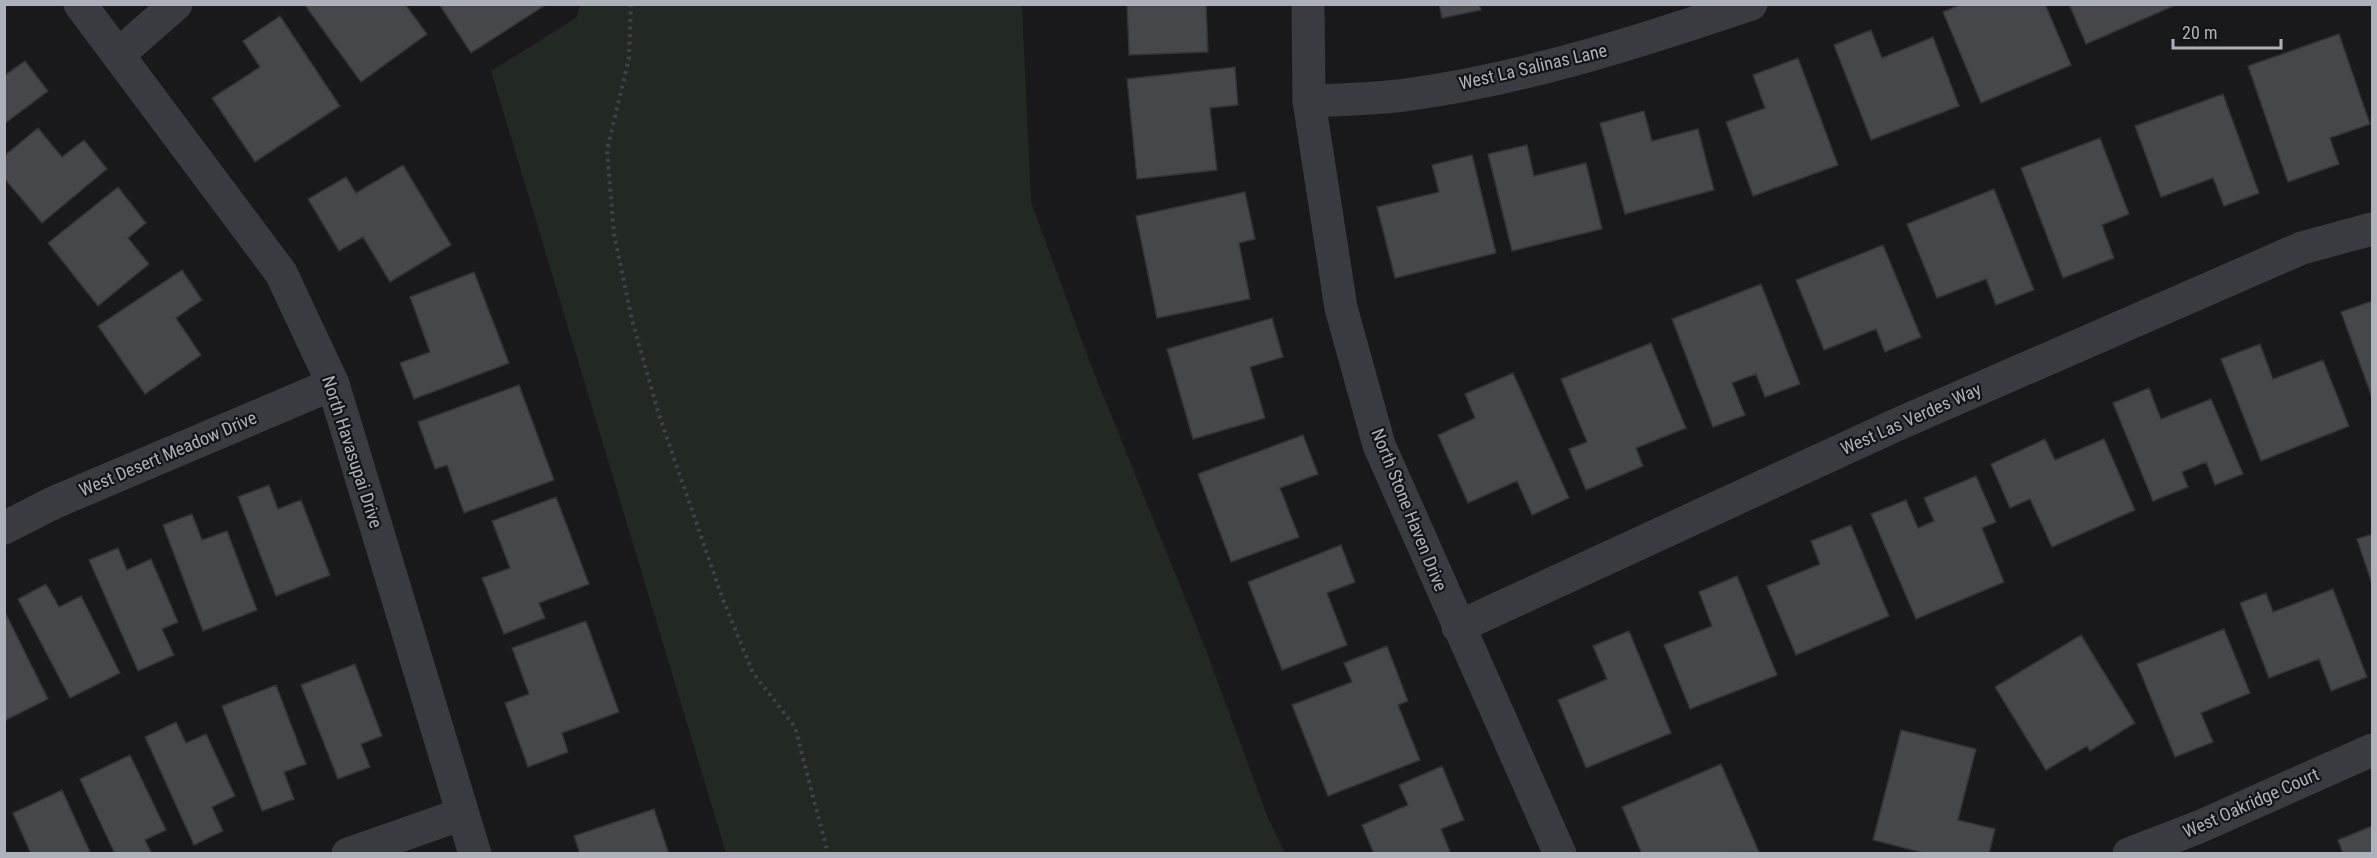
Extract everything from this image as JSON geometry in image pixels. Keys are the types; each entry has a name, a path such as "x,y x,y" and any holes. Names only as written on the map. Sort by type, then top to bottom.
{"street":[{"name":"North Havasupai Drive","path":"80,4 281,273 333,384 475,854"},
{"path":"118,55 176,4"},
{"name":"North Stone Haven Drive","path":"1308,4 1309,101 1341,308 1378,445 1560,854"},
{"name":"West La Salinas Lane","path":"1309,101 1405,95 1518,73 1632,44 1751,4"},
{"name":"West Las Verdes Way","path":"1458,627 1907,420 2302,248 2373,229"},
{"name":"West Desert Meadow Drive","path":"4,528 53,503 333,384"},
{"name":"West Oakridge Court","path":"2129,854 2199,827 2373,750"},
{"path":"348,854 462,814"}],"path":[{"path":"631,4 629,58 607,150 614,234 632,320 663,425 722,597 753,673 795,728 828,854"}],"shaded area":[{"path":"580,5 1022,5 1031,202 1089,360 1206,650 1268,818 1285,853 726,853 491,71 576,18"}],"building":[{"path":"304,4 405,4 427,34 361,82"},
{"path":"439,4 547,4 471,53"},
{"path":"1127,4 1206,4 1208,52 1129,55"},
{"path":"1439,4 1479,4 1481,10 1442,18"},
{"path":"1962,4 2045,4 2071,65 1981,103 1943,12"},
{"path":"2069,4 2178,4 2086,44"},
{"path":"280,16 340,106 255,162 212,98 260,67 243,41"},
{"path":"1871,30 1882,58 1933,37 1959,106 1871,140 1834,45"},
{"path":"2339,34 2370,124 2330,138 2339,164 2288,182 2248,66"},
{"path":"1798,58 1838,165 1753,196 1726,122 1765,108 1753,75"},
{"path":"25,61 48,91 4,124 4,76"},
{"path":"1235,67 1238,105 1210,108 1217,170 1137,179 1127,79"},
{"path":"2223,94 2259,193 2224,206 2213,178 2161,197 2135,126"},
{"path":"1644,111 1652,141 1698,129 1714,190 1625,214 1600,123"},
{"path":"38,128 62,157 84,140 107,169 42,223 4,178 4,156"},
{"path":"2100,138 2129,214 2102,225 2114,258 2063,278 2021,168"},
{"path":"1527,145 1534,176 1586,163 1602,229 1512,251 1488,154"},
{"path":"1472,155 1496,253 1395,278 1377,207 1439,192 1432,165"},
{"path":"403,165 451,245 390,282 363,237 339,251 308,199 346,177 356,193"},
{"path":"118,187 146,223 128,238 149,264 98,306 48,243"},
{"path":"1994,189 2034,290 1996,305 1986,279 1937,298 1907,224"},
{"path":"1245,192 1255,239 1239,243 1250,299 1157,318 1136,216"},
{"path":"1883,245 1921,337 1885,352 1876,329 1824,350 1796,280"},
{"path":"182,270 202,300 176,318 201,355 145,394 98,326"},
{"path":"474,272 509,363 414,399 400,363 430,352 410,297"},
{"path":"1761,284 1800,384 1765,397 1756,374 1732,383 1745,415 1713,427 1672,319"},
{"path":"2372,301 2372,397 2341,312"},
{"path":"1272,318 1283,357 1250,367 1265,418 1193,439 1167,349"},
{"path":"1651,343 1686,428 1636,448 1643,466 1586,490 1569,449 1587,442 1561,379"},
{"path":"2260,344 2273,379 2323,360 2349,426 2261,461 2221,359"},
{"path":"1513,373 1569,498 1532,515 1517,481 1468,503 1438,435 1475,418 1465,394"},
{"path":"519,385 554,480 464,513 447,465 435,469 418,422"},
{"path":"2149,388 2161,419 2211,399 2243,474 2215,485 2206,462 2182,472 2188,487 2153,501 2113,403"},
{"path":"1303,435 1318,474 1280,488 1299,537 1231,562 1198,474"},
{"path":"2045,439 2055,460 2104,439 2135,510 2052,547 2030,499 2010,508 1991,464"},
{"path":"1976,476 1996,522 1982,528 2004,582 1916,619 1871,514 1906,500 1918,528 1934,521 1924,498"},
{"path":"269,485 278,509 301,500 330,575 276,596 238,497"},
{"path":"556,497 589,584 539,603 545,618 504,634 482,578 510,568 492,521"},
{"path":"192,514 202,540 227,531 257,610 203,631 163,525"},
{"path":"1851,525 1889,616 1796,655 1767,586 1820,564 1811,541"},
{"path":"2372,534 2372,584 2357,539"},
{"path":"1341,545 1355,582 1327,593 1347,645 1282,670 1248,582"},
{"path":"118,548 127,570 151,559 178,622 162,629 174,655 138,671 89,560"},
{"path":"1737,576 1777,675 1690,709 1664,645 1712,626 1699,592"},
{"path":"46,584 59,607 81,596 120,673 70,698 18,599"},
{"path":"2333,589 2367,677 2331,691 2319,659 2269,678 2240,603 2266,593 2273,612"},
{"path":"4,610 48,699 4,721"},
{"path":"586,621 619,712 562,733 568,752 528,767 505,703 529,694 512,648"},
{"path":"2224,629 2250,693 2201,713 2213,742 2175,757 2137,664"},
{"path":"1629,631 1671,733 1586,768 1558,700 1607,679 1593,646"},
{"path":"2081,635 2135,723 2090,751 2087,746 2046,770 1995,687"},
{"path":"1387,646 1408,701 1398,705 1420,760 1328,796 1292,705 1352,682 1344,663"},
{"path":"355,664 382,736 361,744 370,767 338,779 301,685"},
{"path":"276,685 306,764 284,772 294,799 262,811 222,706"},
{"path":"176,722 186,743 206,734 235,796 212,807 223,831 194,845 145,737"},
{"path":"1901,730 1976,749 1958,820 1995,829 1989,854 1928,854 1873,840"},
{"path":"130,755 166,830 145,840 152,854 115,854 80,779"},
{"path":"1721,764 1759,852 1642,854 1622,807"},
{"path":"1442,766 1464,820 1441,829 1451,854 1374,854 1362,825 1408,805 1399,785"},
{"path":"62,790 91,854 31,854 13,813"},
{"path":"654,809 669,854 580,854 574,836"},
{"path":"2372,826 2372,854 2343,854 2338,840"}]}
